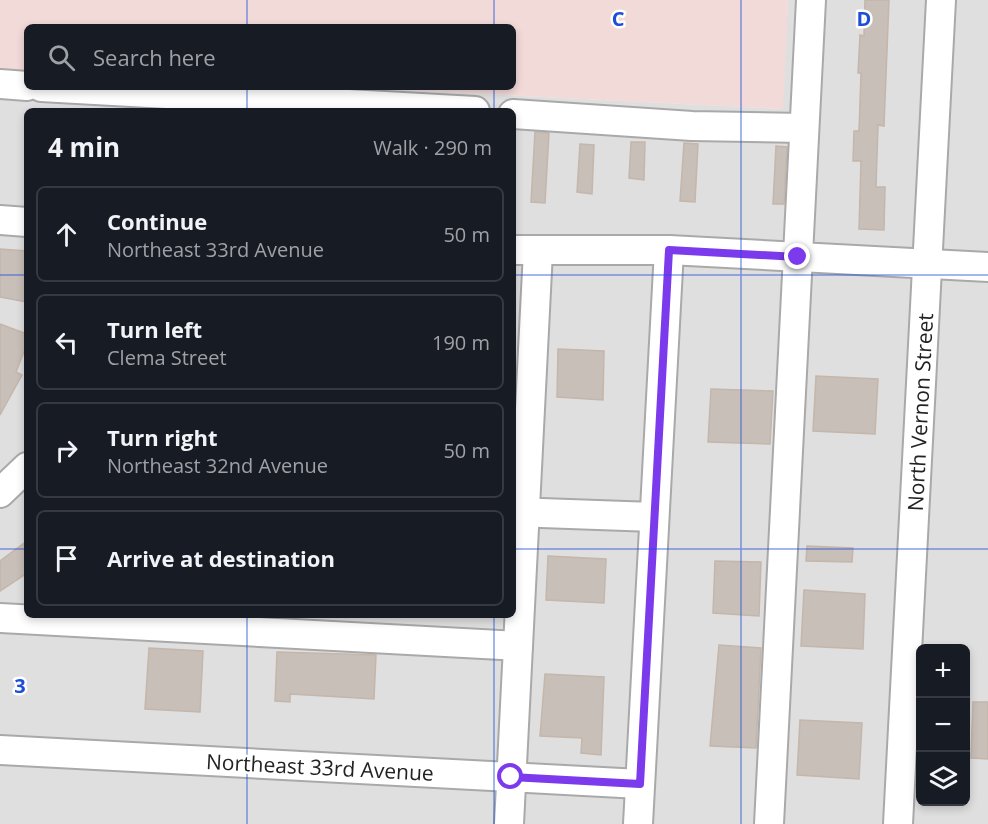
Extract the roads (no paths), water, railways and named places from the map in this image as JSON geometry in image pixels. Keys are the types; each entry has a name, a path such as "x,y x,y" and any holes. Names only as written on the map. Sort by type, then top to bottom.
{"street":[{"path":"769,824 811,0"},
{"name":"North Vernon Street","path":"898,824 941,0"},
{"path":"0,84 24,86"},
{"path":"66,90 124,97 349,102 433,108"},
{"path":"516,114 693,126 804,128"},
{"path":"0,220 24,222"},
{"path":"509,824 518,646 525,251 669,250 988,267"},
{"path":"638,824 669,250"},
{"path":"0,493 24,470"},
{"path":"519,512 654,517"},
{"path":"0,618 518,646"},
{"name":"Northeast 33rd Avenue","path":"0,750 640,784"}]}
